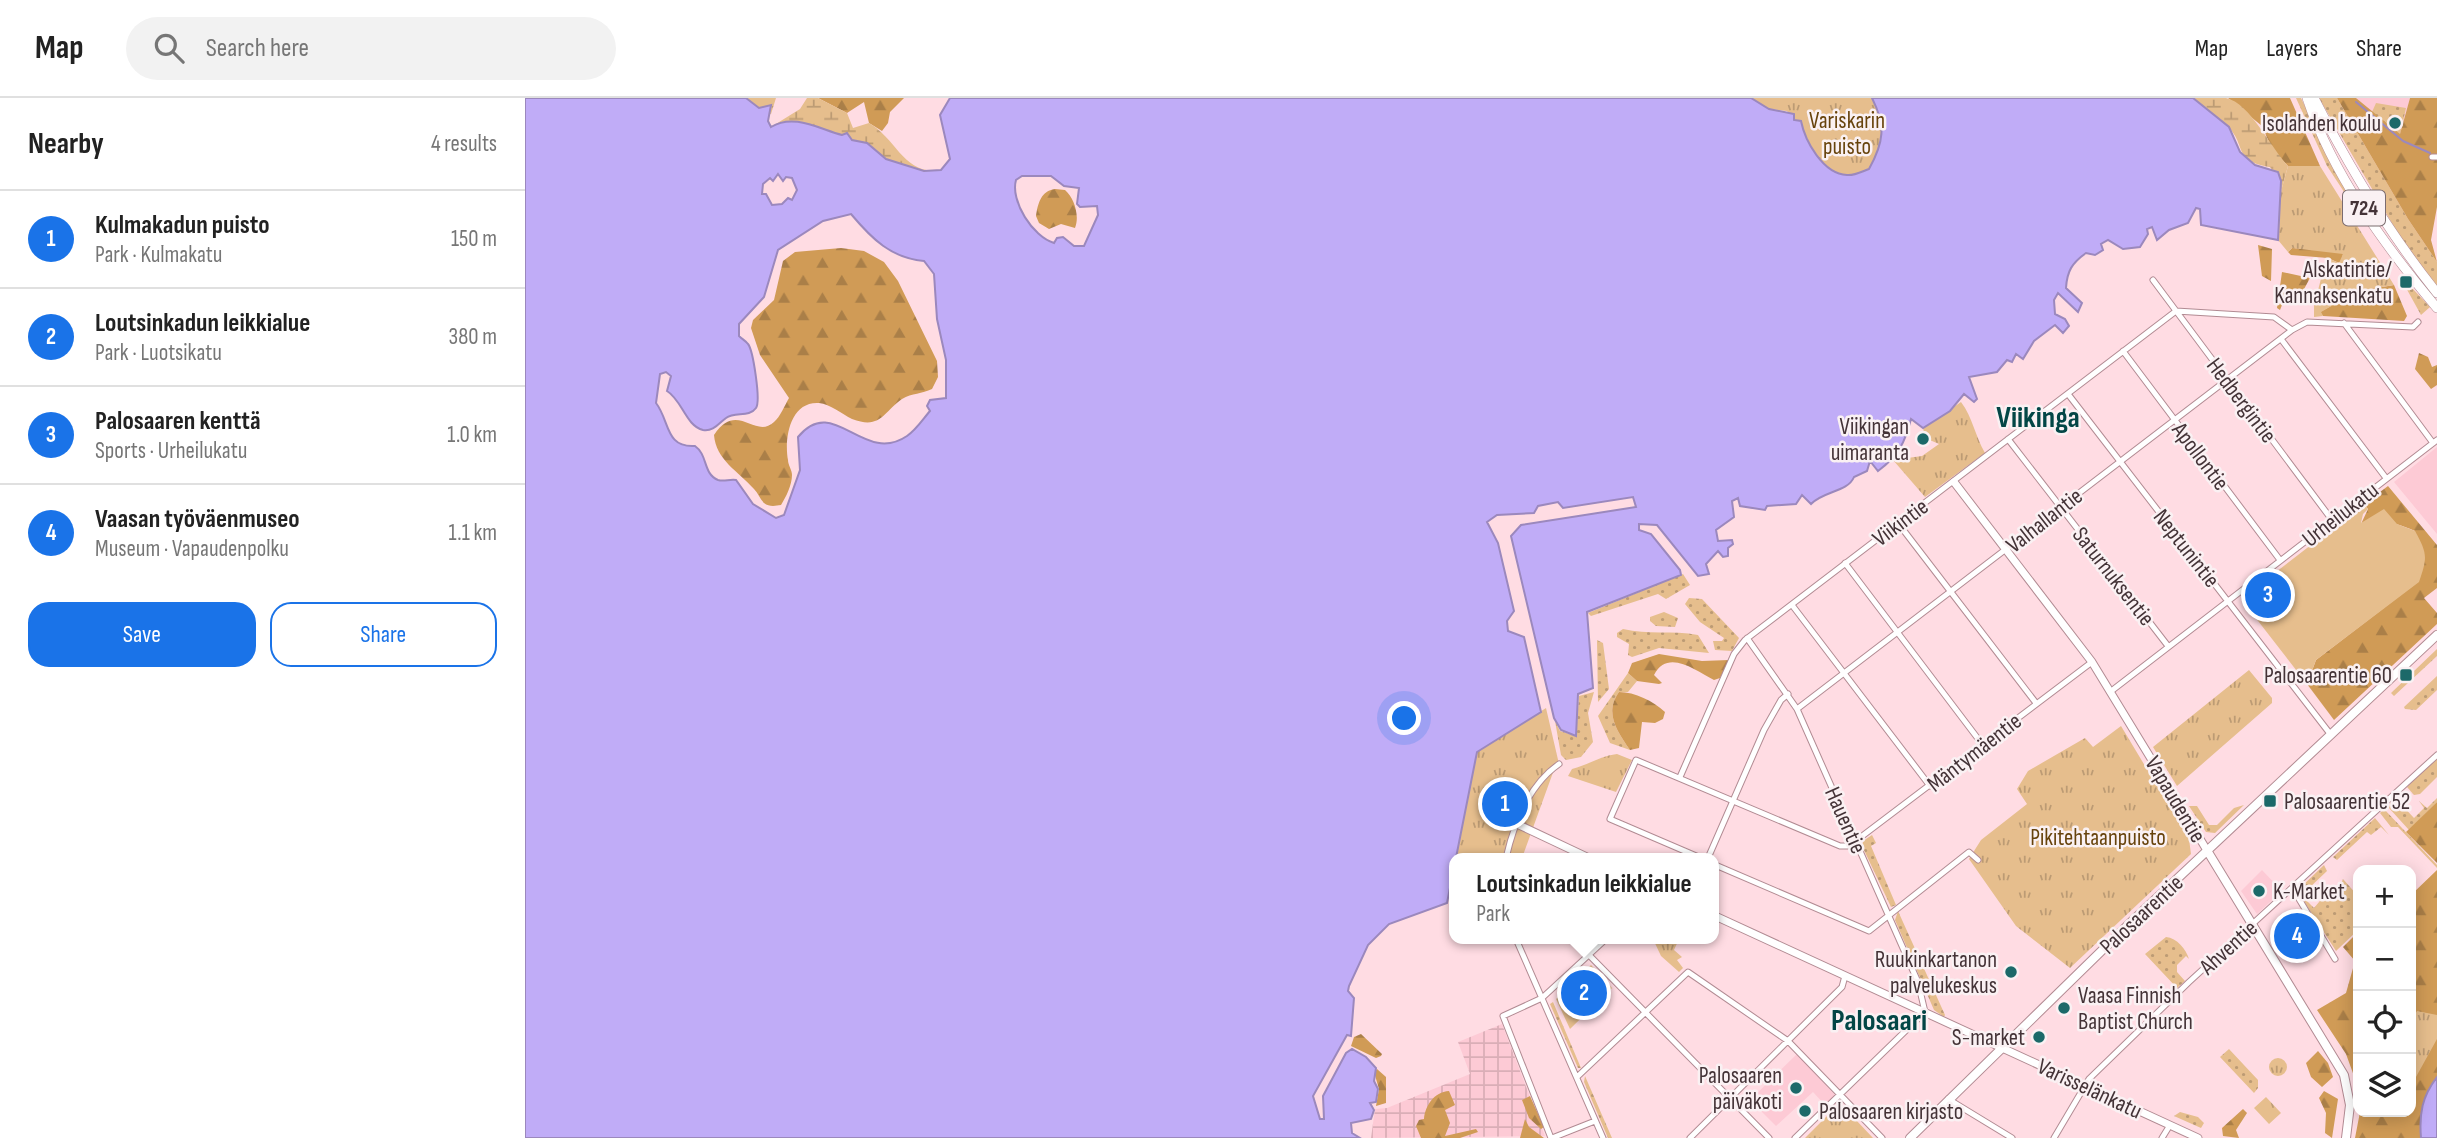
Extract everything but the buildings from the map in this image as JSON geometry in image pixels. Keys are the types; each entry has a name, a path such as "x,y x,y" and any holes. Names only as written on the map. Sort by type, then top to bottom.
{"main road":[{"name":"724","path":"2307,98 2342,172 2373,224 2437,308"},
{"name":"724","path":"2313,98 2388,229 2437,293"},
{"name":"Palosaarentie","path":"1910,1138 2437,635"},
{"name":"Vapaudentie","path":"2208,852 2344,1075 2350,1105 2346,1138"}],"street":[{"name":"Hedbergintie","path":"2153,280 2332,520"},
{"path":"2176,311 2274,317 2292,330 2307,322 2413,327 2418,322"},
{"name":"Viikintie","path":"1681,777 1734,654 1747,638 2176,311"},
{"path":"2344,323 2435,442"},
{"name":"Valhallantie","path":"1797,709 2292,330"},
{"path":"2281,339 2386,478"},
{"name":"Apollontie","path":"2123,351 2280,560"},
{"name":"Neptunintie","path":"2068,394 2331,735"},
{"name":"Saturnuksentie","path":"2008,439 2168,646"},
{"name":"Urheilukatu","path":"2110,691 2435,442"},
{"name":"Vapaudentie","path":"1954,482 2092,662 2208,852"},
{"path":"1898,523 2036,703"},
{"path":"1845,563 1982,744"},
{"path":"1792,605 1930,786"},
{"name":"Hauentie","path":"1747,638 1797,709 1921,990 1925,1012"},
{"name":"Mäntymäentie","path":"1856,842 2092,662"},
{"path":"1710,853 1765,730 1781,700 1788,694"},
{"name":"Ahventie","path":"2054,1138 2085,1086 2137,1032 2437,755"},
{"path":"1689,853 1610,819 1636,760 1840,846 1849,846 1856,842"},
{"path":"1508,853 1517,824 1538,780 1559,764"},
{"path":"1517,824 1578,853"},
{"path":"1719,867 1869,931 1969,852 1978,860"},
{"path":"2293,889 2335,958"},
{"name":"Varisselänkatu","path":"1719,918 2198,1138"},
{"path":"1518,944 1603,1138"},
{"path":"1595,1121 1551,1138 1503,1016 1542,998 1601,944"},
{"path":"1589,955 1769,1138"},
{"path":"1577,1077 1688,972 1789,1041 1882,1138"},
{"path":"1690,1138 1842,987 1845,976"},
{"path":"1795,1138 1925,1012"},
{"path":"1948,1099 2012,1138"},
{"path":"2162,1138 2170,1125"}],"shaded area":[{"path":"525,98 746,98 759,108 771,105 768,121 771,127 780,123 798,122 842,135 847,133 852,140 867,143 886,159 924,171 941,170 950,159 940,115 950,98 1751,98 1769,109 1794,114 1794,120 1801,121 1811,147 1823,163 1838,173 1850,175 1869,169 1878,150 1880,117 1872,98 2193,98 2229,127 2240,152 2255,165 2278,172 2281,181 2278,240 2201,225 2200,209 2196,208 2188,223 2169,230 2157,240 2152,227 2147,229 2148,234 2140,247 2123,249 2108,240 2101,244 2103,250 2095,255 2086,253 2069,272 2066,288 2082,303 2078,312 2058,293 2054,300 2055,314 2065,319 2069,326 2063,333 2055,325 2034,341 2023,359 2016,354 2012,362 2007,360 1997,372 1969,377 1977,399 1974,402 1964,394 1950,411 1923,428 1911,419 1900,448 1878,471 1870,461 1867,471 1854,477 1841,489 1822,496 1811,504 1802,495 1796,504 1767,506 1765,510 1740,506 1738,498 1732,501 1734,517 1716,530 1718,541 1732,540 1733,544 1728,548 1728,556 1723,557 1718,551 1706,564 1709,574 1698,576 1657,525 1639,524 1639,530 1651,534 1680,570 1681,575 1587,612 1593,688 1578,694 1576,736 1561,730 1554,718 1511,536 1521,525 1636,507 1633,497 1563,508 1558,502 1538,506 1534,513 1497,515 1487,522 1498,543 1514,611 1507,621 1508,631 1524,637 1541,712 1477,752 1457,853 1449,853 1447,903 1389,924 1368,945 1349,986 1348,991 1354,998 1351,1036 1347,1035 1313,1096 1320,1119 1324,1119 1323,1096 1346,1053 1352,1049 1366,1057 1376,1068 1374,1081 1378,1089 1376,1102 1370,1103 1374,1110 1371,1119 1351,1123 1352,1133 1360,1138 525,1138","holes":["778,174 783,181 786,177 792,178 797,190 792,200 788,198 782,204 772,205 766,194 762,194 763,184 770,178 773,181","1022,176 1051,176 1064,186 1079,188 1077,204 1080,207 1097,206 1098,215 1084,246 1074,246 1063,237 1057,238 1054,243 1038,234 1025,217 1016,198 1016,180","851,214 883,246 902,256 924,261 934,274 937,319 946,360 946,398 930,400 927,406 930,411 916,428 907,436 891,443 876,443 824,422 811,426 798,437 800,470 784,515 776,518 753,504 736,480 720,481 713,477 695,446 678,443 673,438 656,403 660,374 666,372 671,376 667,391 697,428 707,430 730,416 753,411 758,396 754,365 748,344 739,336 739,324 764,297 778,250 823,221"]},
{"name":"Isolahden koulu","path":"2410,98 2400,135 2357,99"},
{"path":"2437,447 2437,534 2394,482"},
{"path":"2262,870 2282,891 2257,914 2241,891"},
{"path":"1502,1024 1545,1136 1371,1138 1375,1109 1387,1108 1470,1074 1458,1042"},
{"name":"Palosaaren päiväkoti","path":"1797,1054 1835,1095 1825,1105 1813,1092 1776,1126 1750,1100"},
{"path":"2437,1077 2437,1138 2421,1138 2423,1106"}],"green space":[{"path":"730,98 776,98 771,114 747,119"},
{"path":"807,98 818,98 847,113 853,128 869,123 909,162 918,167 941,170 950,159 946,143 958,156 933,178 771,127 800,109"},
{"path":"818,98 904,98 890,112 888,123 882,131 869,123 864,102 847,113"},
{"name":"Variskarin puisto","path":"1751,98 1872,98 1880,117 1881,134 1878,150 1869,169 1850,175 1839,174 1817,156 1801,121 1794,120 1787,111 1769,109"},
{"path":"2193,98 2226,98 2252,117 2288,166 2280,195 2281,181 2270,167 2250,161 2228,127"},
{"path":"2228,98 2290,98 2320,166 2288,166 2272,149 2262,126"},
{"path":"2296,98 2301,98 2354,207 2327,166"},
{"path":"2319,98 2337,98 2408,219 2437,262 2437,286 2403,242"},
{"path":"2337,98 2356,98 2400,134 2410,98 2437,98 2437,207 2431,240 2437,262 2408,219"},
{"name":"Isolahden koulu","path":"2376,103 2406,108 2400,135 2372,112"},
{"path":"2288,166 2320,166 2394,285 2358,291 2321,312 2323,316 2314,317 2314,306 2325,263 2328,258 2339,263 2343,254 2292,248 2288,252 2278,240 2280,195"},
{"path":"1065,190 1073,202 1077,218 1075,228 1061,224 1049,229 1039,223 1036,216 1041,198 1046,192"},
{"path":"2258,245 2272,249 2271,281 2262,276"},
{"path":"841,248 864,251 884,262 898,281 937,361 938,377 932,389 902,399 876,421 862,422 852,419 819,403 801,408 788,432 788,462 792,475 790,487 781,505 768,505 723,458 714,435 722,425 730,421 738,420 760,427 767,426 778,417 789,398 760,355 751,328 753,320 774,300 783,261 795,252"},
{"path":"2292,248 2340,251 2343,254 2342,260 2339,263 2328,258 2291,255 2288,252"},
{"path":"2282,272 2310,278 2303,291 2288,290 2280,310 2277,308"},
{"path":"2394,285 2407,316 2404,321 2323,316 2320,312 2358,291"},
{"path":"2405,286 2412,288 2430,307 2421,315"},
{"path":"2419,353 2428,357 2432,367 2437,365 2437,385 2431,389 2415,369"},
{"path":"1961,402 1985,453 1925,497 1893,460 1922,456 1939,444 1925,438 1923,428"},
{"path":"2388,486 2437,545 2437,588 2424,598 2437,613 2437,624 2334,720 2307,684 2316,660 2419,581 2415,531 2381,521 2361,524 2368,509 2364,504"},
{"path":"2364,504 2368,509 2363,514 2361,523 2384,509 2397,524 2415,531 2425,555 2422,574 2419,582 2316,660 2307,684 2241,599"},
{"path":"1683,574 1690,585 1666,599 1658,594 1591,616 1588,613"},
{"path":"1689,598 1702,599 1739,638 1732,651 1715,650 1713,641 1722,641 1724,638 1700,622 1685,604"},
{"path":"1664,612 1678,618 1675,627 1656,626 1650,621 1650,617"},
{"path":"1623,629 1698,635 1709,653 1659,648 1632,657 1628,655 1629,644 1617,637 1617,633"},
{"path":"1597,640 1603,643 1609,689 1598,702"},
{"path":"2437,649 2437,656 2394,696 2391,693"},
{"path":"1659,654 1702,661 1729,660 1720,678 1714,680 1691,667 1674,662 1660,667 1654,675 1662,683 1659,684 1637,681 1628,673 1632,663"},
{"path":"2249,670 2272,698 2272,703 2177,786 2153,747"},
{"path":"1628,673 1637,681 1628,692 1619,692 1612,715 1630,750 1610,743 1598,716"},
{"path":"2437,676 2437,690 2416,710 2405,709 2404,707"},
{"path":"1594,692 1588,713 1593,742 1581,757 1566,760 1561,755 1555,721 1560,731 1576,736 1579,696"},
{"path":"1619,692 1644,698 1665,712 1663,719 1655,723 1642,722 1639,748 1630,750 1614,722 1613,707"},
{"path":"1546,708 1559,764 1555,767 1524,853 1456,853 1477,752"},
{"name":"Pikitehtaanpuisto","path":"2121,726 2189,839 2191,854 2070,968 2016,926 1969,859 1981,840 2027,804 2017,789 2028,771 2085,738 2093,747"},
{"path":"1617,754 1632,760 1616,792 1568,776 1572,769"},
{"path":"2437,758 2437,777 2420,794 2414,795 2407,787"},
{"path":"2400,792 2403,796 2398,801 2414,818 2424,808 2419,801 2427,808 2437,798 2437,802 2409,830 2389,808 2391,802 2398,810 2400,808 2393,800"},
{"path":"2437,802 2437,863 2406,832"},
{"path":"2244,805 2215,833 2206,832 2189,806 2197,806 2209,825 2217,825 2234,808"},
{"path":"2384,809 2437,868 2398,827 2391,827 2380,813"},
{"path":"2375,818 2389,835 2381,827 2371,835 2367,832 2337,860 2333,857"},
{"path":"1872,835 1876,843 1871,846 1896,905 1891,907 1862,846 1863,841"},
{"path":"2324,865 2327,871 2307,890 2307,895 2300,888"},
{"path":"2437,870 2437,1077 2423,1106 2421,1138 2355,1138 2359,1117 2416,1117 2416,890"},
{"path":"2343,879 2353,890 2353,935 2336,951 2298,892 2314,908 2324,896 2327,899 2339,888"},
{"path":"1898,911 1944,1017 1934,1010 1895,920"},
{"path":"2166,937 2181,945 2189,959 2186,956 2177,965 2177,972 2185,981 2177,988 2145,954"},
{"path":"2353,937 2353,959 2343,947"},
{"path":"1655,944 1677,944 1674,950 1682,957 1677,960 1683,968 1679,972 1661,956"},
{"path":"1591,965 1612,988 1570,1029 1556,999"},
{"path":"2353,968 2353,1073 2346,1054 2317,1010 2346,993"},
{"path":"1553,1002 1581,1068 1578,1068 1550,1004"},
{"path":"2416,1013 2437,1015 2437,1039 2416,1077 2416,1054"},
{"path":"1361,1034 1381,1056 1376,1058 1351,1046 1354,1037"},
{"path":"2229,1049 2258,1080 2258,1088 2254,1093 2220,1057"},
{"path":"2318,1051 2328,1063 2333,1077 2322,1087 2311,1077 2306,1063"},
{"path":"2278,1058 2286,1063 2287,1067 2282,1075 2278,1076 2270,1071 2269,1067 2274,1059"},
{"path":"1377,1069 1386,1077 1386,1103 1376,1106 1379,1089 1374,1072"},
{"path":"1585,1076 1612,1138 1608,1138 1584,1082"},
{"path":"1449,1091 1455,1105 1445,1110 1450,1123 1445,1136 1476,1129 1478,1132 1460,1138 1421,1138 1416,1126 1419,1120 1424,1119 1428,1105 1435,1097"},
{"path":"2324,1091 2338,1099 2332,1138 2325,1133 2326,1113 2319,1098"},
{"path":"1530,1096 1544,1127 1541,1129 1529,1118 1522,1100"},
{"path":"2266,1097 2281,1113 2269,1124 2254,1108"},
{"path":"1840,1103 1873,1138 1805,1138"},
{"path":"2243,1109 2247,1113 2236,1130 2239,1138 2223,1136 2222,1128"},
{"path":"2180,1112 2198,1117 2204,1123 2201,1128 2174,1116"},
{"path":"1525,1119 1529,1127 1544,1138 1520,1138"}],"waterway":[{"path":"2356,102 2403,141 2430,153"}],"place":[{"name":"Isolahden koulu","path":"2395,123"},
{"name":"Alskatintie/ Kannaksenkatu","path":"2406,282"},
{"name":"Viikingan uimaranta","path":"1923,439"},
{"name":"Palosaaren kenttä","path":"2268,595"},
{"name":"Palosaarentie 60","path":"2406,675"},
{"name":"Palosaarentie 52","path":"2270,801"},
{"name":"Kulmakadun puisto","path":"1505,804"},
{"name":"K-Market","path":"2259,891"},
{"name":"Vaasan työväenmuseo","path":"2297,936"},
{"name":"Ruukinkartanon palvelukeskus","path":"2011,972"},
{"name":"Loutsinkadun leikkialue","path":"1584,993"},
{"name":"Vaasa Finnish Baptist Church","path":"2064,1008"},
{"name":"S-market","path":"2039,1037"},
{"name":"Palosaaren päiväkoti","path":"1796,1088"},
{"name":"Palosaaren kirjasto","path":"1805,1111"}],"district":[{"name":"Viikinga","path":"2038,417"},
{"name":"Palosaari","path":"1879,1020"}]}
